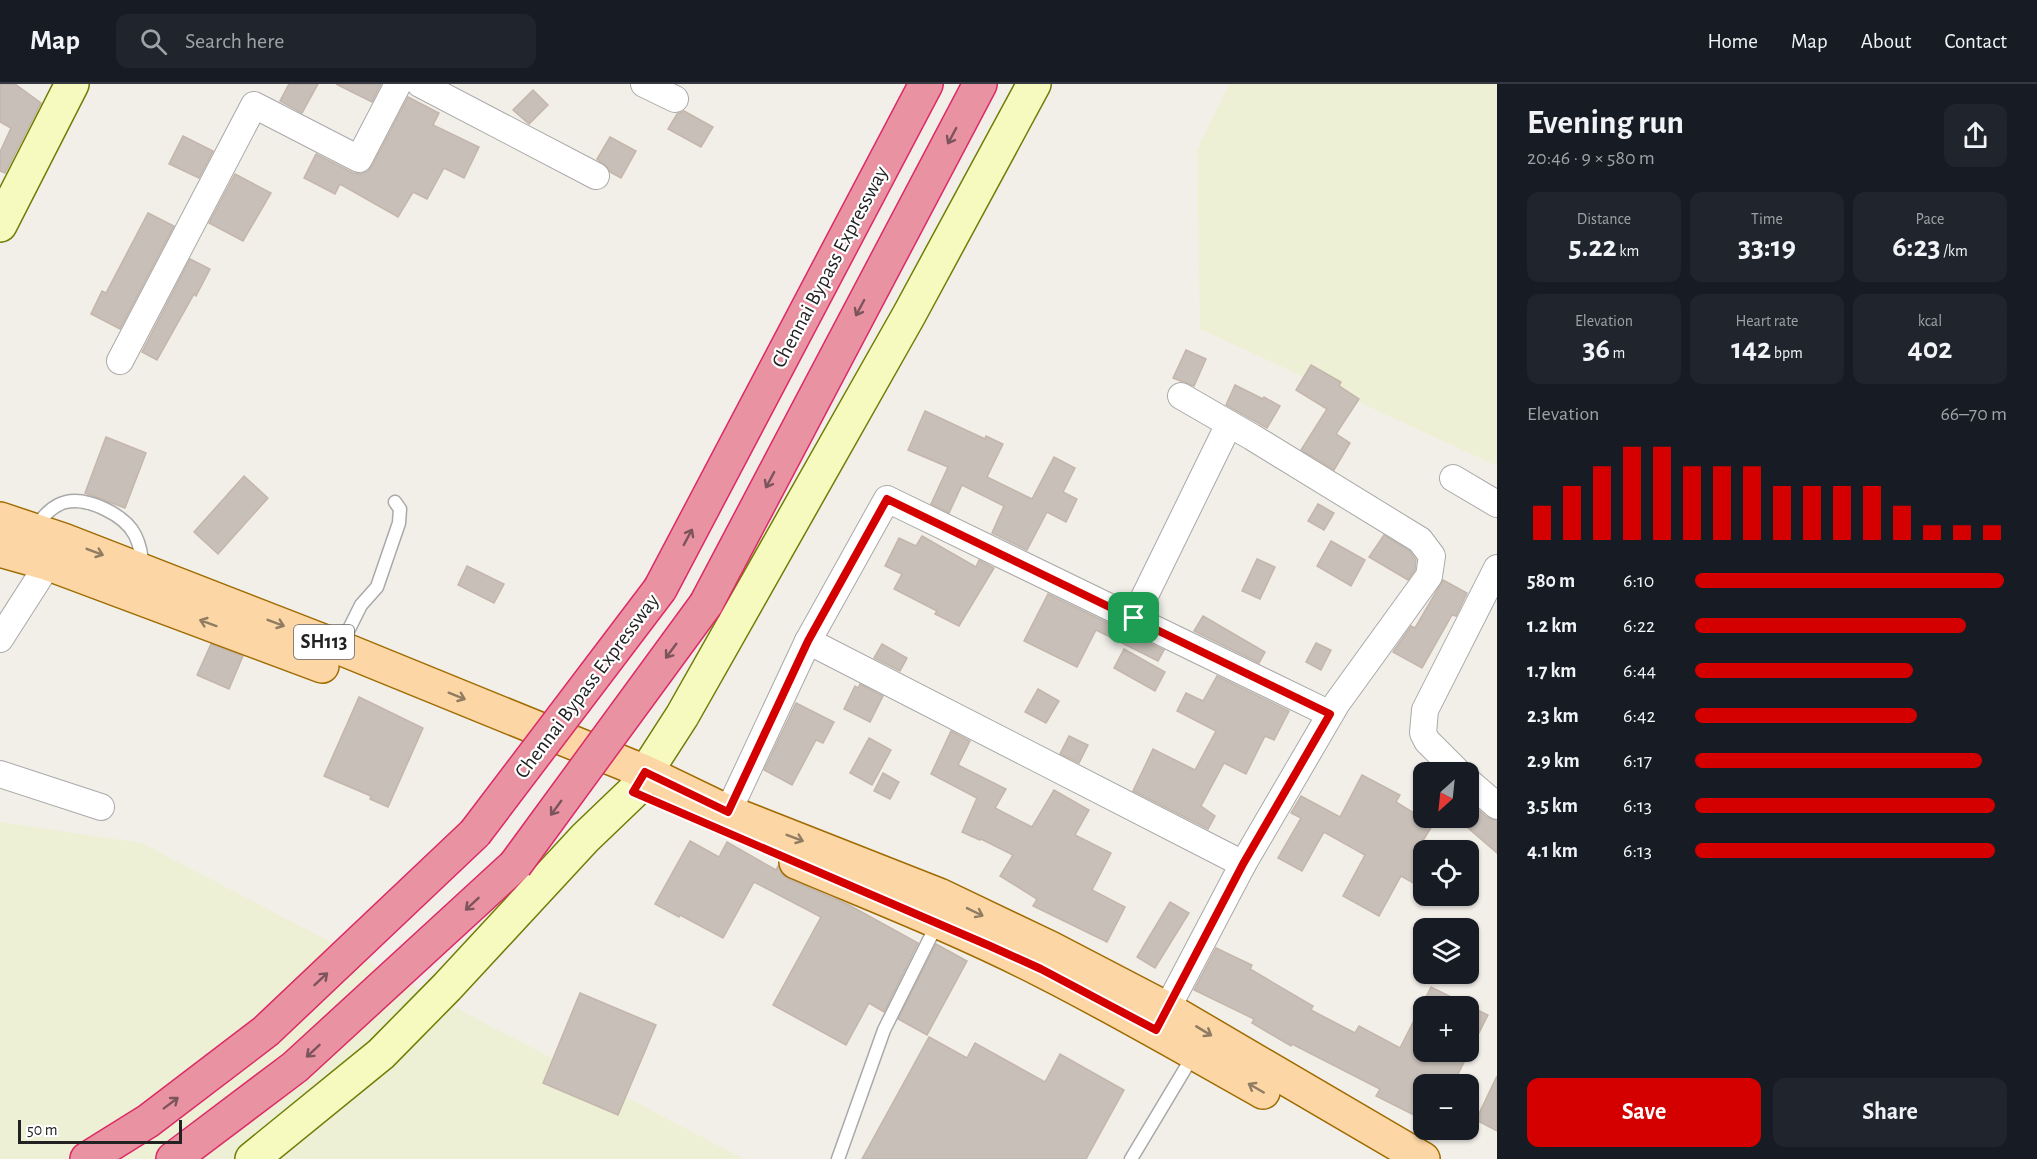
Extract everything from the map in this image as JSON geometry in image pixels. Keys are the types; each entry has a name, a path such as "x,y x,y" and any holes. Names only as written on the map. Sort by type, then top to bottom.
{"highway":[{"name":"Chennai Bypass Expressway","path":"87,1159 148,1121 266,1031 475,833 660,589 926,84"},
{"path":"173,1159 295,1067 514,864 706,604 980,84"}],"main road":[{"name":"SH113","path":"0,519 48,545 294,655 639,782 728,812 939,895 1050,948 1162,1019 1423,1159"},
{"name":"SH113","path":"0,550 48,545 143,571 340,648 639,782 1041,969 1162,1019 1195,1053 1379,1159"}],"street":[{"path":"0,225 72,84"},
{"path":"120,362 254,105 360,159 398,84"},
{"path":"420,84 596,176"},
{"path":"644,84 675,99"},
{"path":"252,1159 381,1054 639,782 682,716 898,336 1034,84"},
{"path":"1162,1019 1243,864 1330,714 1429,576 1432,556 1420,540 1181,396"},
{"path":"1134,618 1229,424"},
{"path":"1453,477 1497,504"},
{"path":"728,812 808,641 887,499 1330,714"},
{"path":"0,639 48,545"},
{"path":"1448,762 1426,741 1423,733 1425,710 1497,568"},
{"path":"808,641 1243,864"},
{"path":"0,774 101,807"},
{"path":"1479,790 1497,806"}],"lane":[{"path":"48,545 45,515 57,505 66,502 90,504 117,517 135,534 142,557 143,571"},
{"path":"340,648 361,605 377,587 399,523 400,509 395,502"},
{"path":"838,1159 884,1030 938,922"},
{"path":"1131,1159 1195,1053"}],"green space":[{"path":"1229,84 1497,84 1497,466 1200,329 1197,150"},
{"path":"0,822 142,843 744,1159 0,1159"}],"building":[{"path":"0,84 15,84 41,103 5,173 0,171 0,152 11,128 0,122"},
{"path":"289,84 318,84 302,113 280,101"},
{"path":"336,84 381,84 372,102"},
{"path":"533,90 548,105 529,124 513,110"},
{"path":"408,97 439,113 433,125 479,147 464,178 444,168 427,199 413,192 398,217 340,184 335,194 304,178 316,154 353,173 360,174 368,171"},
{"path":"684,111 713,127 701,147 668,129 677,114"},
{"path":"183,136 213,151 199,178 169,164"},
{"path":"610,137 636,151 621,178 610,172 597,159"},
{"path":"235,174 271,193 243,241 209,223"},
{"path":"148,213 174,226 120,329 91,314 102,291 106,293"},
{"path":"190,259 210,269 157,360 142,352"},
{"path":"1186,350 1206,359 1194,386 1173,378"},
{"path":"1311,365 1341,382 1339,386 1359,399 1336,434 1350,443 1334,470 1301,450 1327,409 1296,390"},
{"path":"1235,385 1280,406 1267,428 1226,405"},
{"path":"925,411 985,439 986,436 1003,444 987,477 1032,499 1054,457 1075,468 1063,492 1077,499 1066,522 1047,512 1027,550 992,533 1004,506 962,485 949,513 931,504 948,467 908,450"},
{"path":"106,437 146,453 125,508 85,493"},
{"path":"244,476 268,498 218,554 194,532"},
{"path":"1318,504 1334,513 1324,530 1308,521"},
{"path":"1384,535 1410,551 1416,560 1415,570 1408,580 1369,557"},
{"path":"922,536 976,567 979,560 994,568 959,626 935,614 937,611 894,589 902,574 885,566 899,538 916,546"},
{"path":"1331,541 1365,560 1351,586 1317,566"},
{"path":"1257,559 1275,567 1260,599 1242,591"},
{"path":"467,566 504,584 494,603 458,585"},
{"path":"1443,580 1467,593 1456,616 1452,615 1422,668 1393,652 1411,626 1415,628"},
{"path":"1048,594 1164,650 1158,661 1096,630 1077,667 1024,641"},
{"path":"1203,616 1265,652 1259,663 1194,631"},
{"path":"1316,643 1331,650 1321,670 1306,662"},
{"path":"211,644 243,656 229,689 197,675"},
{"path":"882,644 907,658 900,671 874,658"},
{"path":"1124,649 1165,672 1155,691 1114,668"},
{"path":"1217,676 1289,711 1274,740 1265,736 1246,774 1224,763 1201,806 1215,816 1208,829 1133,791 1153,749 1195,770 1216,731 1177,711 1186,693 1203,701"},
{"path":"860,684 883,696 870,722 844,709 855,686 858,688"},
{"path":"1038,689 1059,701 1046,723 1025,712"},
{"path":"359,697 423,728 388,807 370,799 371,796 324,776"},
{"path":"796,703 834,722 823,743 816,740 792,785 764,770"},
{"path":"951,731 970,741 958,765 1006,789 995,808 1032,827 1054,790 1089,810 1075,835 1111,853 1092,890 1125,907 1107,942 1033,906 1037,899 1000,876 1013,855 962,832 977,798 931,774"},
{"path":"1069,736 1088,745 1079,763 1060,754"},
{"path":"869,738 891,750 872,785 850,773"},
{"path":"883,773 899,782 890,799 874,791"},
{"path":"1362,775 1400,795 1396,802 1413,812 1413,828 1431,828 1423,840 1413,840 1413,883 1401,876 1379,916 1343,896 1365,855 1324,832 1302,871 1278,858 1301,818 1291,813 1301,796 1340,817"},
{"path":"1479,810 1497,821 1497,853 1468,828 1479,828"},
{"path":"690,841 719,857 727,842 776,870 778,866 782,874 789,879 849,905 918,943 884,1012 869,1003 846,1045 773,1005 821,917 754,882 723,938 655,904"},
{"path":"1170,902 1189,913 1155,968 1137,957"},
{"path":"936,944 967,961 927,1035 898,1019"},
{"path":"1216,948 1252,965 1250,969 1313,1006 1311,1010 1355,1033 1359,1026 1400,1048 1413,1022 1413,1062 1464,1062 1458,1074 1413,1074 1413,1114 1376,1096 1380,1089 1292,1044 1291,1046 1252,1023 1254,1019 1194,990"},
{"path":"1431,987 1449,996 1426,996"},
{"path":"580,993 656,1025 618,1115 543,1083"},
{"path":"1479,1011 1488,1015 1479,1033"},
{"path":"929,1037 967,1058 975,1043 1045,1082 1060,1054 1124,1090 1086,1159 862,1159"},
{"path":"1497,1076 1497,1131 1479,1122 1479,1114"}],"route":[{"path":"887,499 1134,618 1330,714 1243,864 1156,1030 1041,969 938,922 633,792 645,772 728,812 808,641 887,499"}]}
